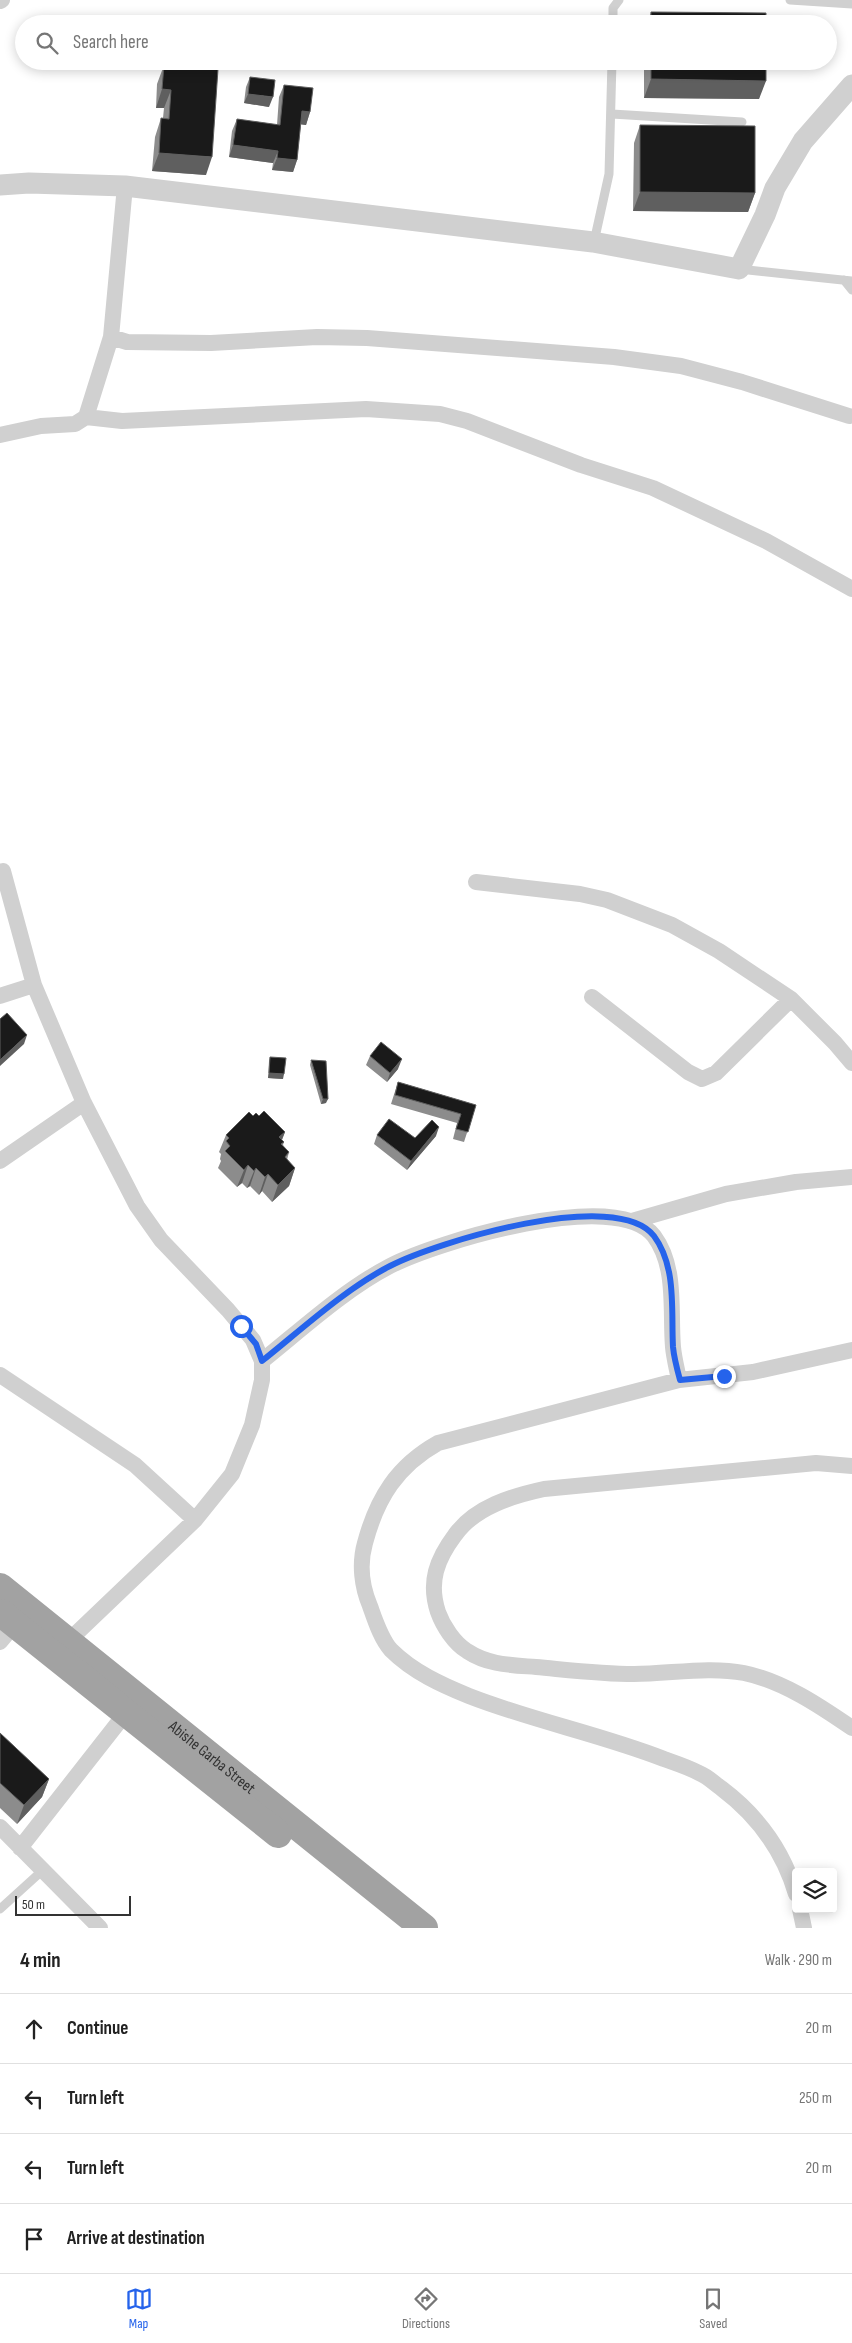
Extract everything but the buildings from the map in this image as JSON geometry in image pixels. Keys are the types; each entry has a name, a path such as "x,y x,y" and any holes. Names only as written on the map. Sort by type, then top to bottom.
{"highway":[{"name":"Abishe Garba Street","path":"0,1587 125,1714 396,1928"},
{"name":"Abishe Garba Street","path":"5,1626 60,1649 424,1928"}],"street":[{"path":"0,185 29,183 125,186 593,242 739,269 765,215 775,188 803,141 852,85"},
{"path":"86,417 111,337 125,186"},
{"path":"111,337 127,342 211,343 317,337 368,338 614,356 681,366 742,382 849,416"},
{"path":"0,435 41,426 75,424 86,417 122,421 366,409 440,414 467,422 581,465 653,488 766,541 852,589"},
{"path":"0,872 4,871 34,985 84,1103 137,1206 152,1229 256,1344 262,1361 258,1401 246,1444 232,1474 195,1520 60,1649"},
{"path":"476,882 580,894 607,900 640,911 695,936 791,1000 835,1043 852,1063"},
{"path":"0,996 34,985"},
{"path":"592,998 688,1072 702,1079 716,1073 791,1000"},
{"path":"0,1160 84,1103"},
{"path":"632,1221 726,1194 796,1182 852,1177"},
{"path":"262,1361 331,1305 389,1266 424,1252 511,1226 565,1216 590,1216 632,1221 646,1228 653,1235 665,1258 671,1288 674,1356 680,1380"},
{"path":"792,1883 774,1843 756,1818 700,1773 603,1738 484,1702 439,1684 390,1649 377,1626 364,1592 362,1554 371,1520 390,1482 418,1454 438,1443 680,1380 752,1372 852,1350"},
{"path":"0,1375 135,1465 195,1520"},
{"path":"852,1466 816,1463 544,1489 516,1495 476,1515 457,1532 436,1565 433,1581 435,1602 441,1622 465,1650 494,1663 634,1674 710,1671 744,1673 804,1697 852,1728"},
{"path":"20,1848 125,1714"},
{"path":"0,1827 100,1928"},
{"path":"801,1913 804,1928"}],"lane":[{"path":"613,15 613,8 619,0"},
{"path":"790,0 852,4"},
{"path":"593,242 609,174 612,70"},
{"path":"612,114 742,122"},
{"path":"739,269 848,280 852,290"},
{"path":"0,1909 43,1870"}],"route":[{"path":"241,1326 256,1344 262,1361 331,1305 389,1266 424,1252 511,1226 565,1216 582,1215 615,1218 632,1221 646,1228 653,1235 665,1258 671,1288 674,1356 680,1380 724,1376"}]}
